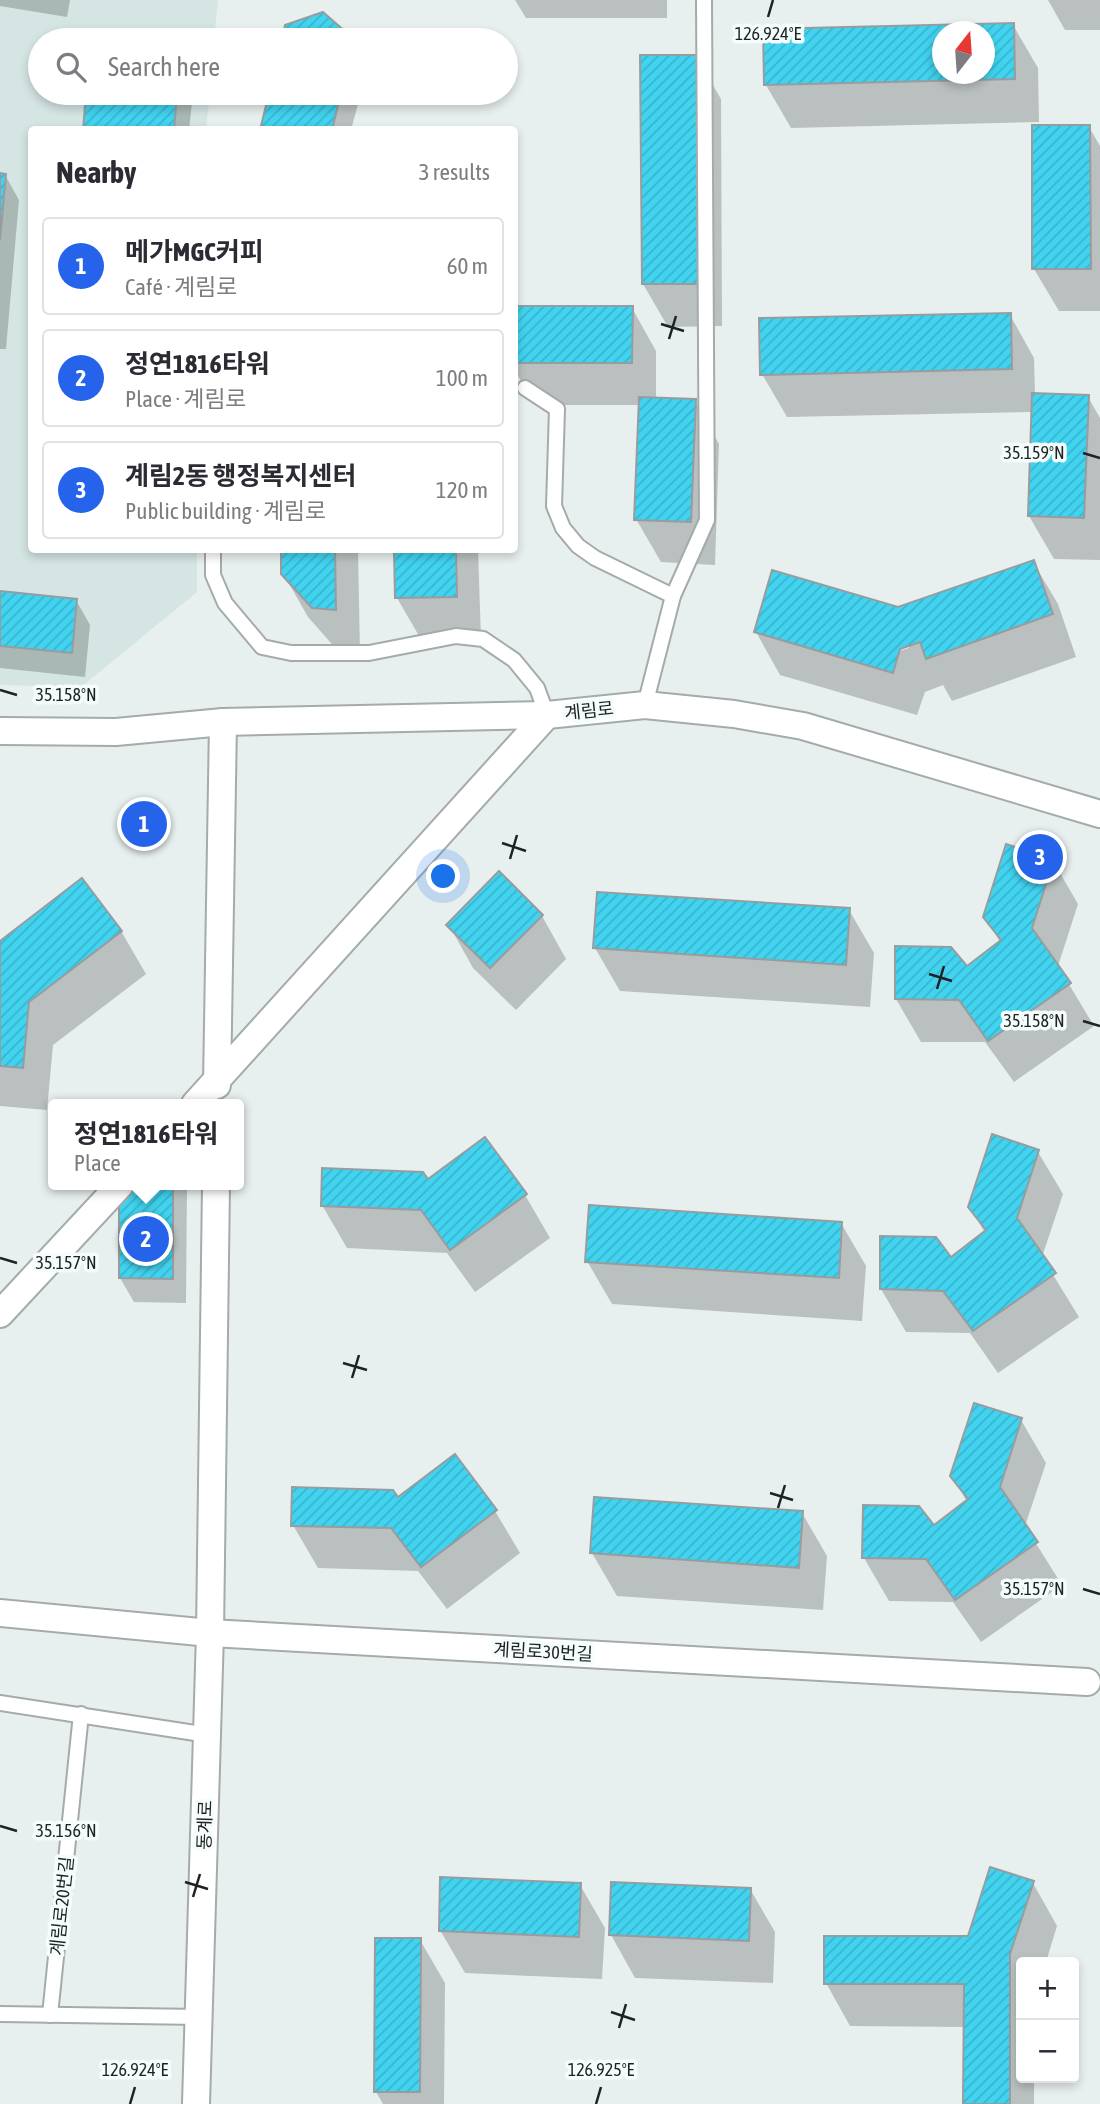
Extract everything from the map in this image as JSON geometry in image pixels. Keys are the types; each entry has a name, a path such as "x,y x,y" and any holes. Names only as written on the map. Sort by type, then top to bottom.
{"street":[{"name":"계림로","path":"217,1092 547,715 645,705 734,714 803,726 1100,814"},
{"path":"0,731 116,732 223,722 547,715"},
{"path":"217,1092 223,722"},
{"path":"0,1314 115,1190"},
{"name":"동계로","path":"196,2104 208,1735 216,1190"},
{"name":"계림로30번길","path":"0,1613 210,1633 1087,1682"}],"lane":[{"path":"645,705 673,596 707,520 704,0"},
{"path":"525,388 557,409 554,506 563,528 578,546 595,558 673,596"},
{"path":"213,553 213,575 225,603 262,648 291,653 369,653 456,636 483,639 514,660 537,688 547,715"},
{"path":"0,1703 208,1735"},
{"name":"계림로20번길","path":"50,2015 81,1714"},
{"path":"0,2014 200,2017"}],"shaded area":[{"path":"0,0 218,0 215,28 28,28 28,105 209,105 206,126 28,126 28,553 197,553 197,592 81,687 0,685"}],"building":[{"path":"323,12 341,28 284,28 285,25"},
{"path":"995,23 1014,23 1015,79 995,79"},
{"path":"932,25 932,81 764,85 763,29"},
{"path":"640,55 697,55 698,284 642,284"},
{"path":"85,105 176,105 174,126 83,126"},
{"path":"266,105 338,105 333,126 261,126"},
{"path":"1032,125 1090,125 1091,269 1032,269"},
{"path":"0,173 6,174 0,240"},
{"path":"518,306 633,306 632,363 518,363"},
{"path":"1011,313 1012,369 760,375 759,318"},
{"path":"1032,393 1089,395 1084,518 1028,516"},
{"path":"639,397 696,399 691,522 634,520"},
{"path":"281,553 335,553 336,610 312,608 281,574"},
{"path":"394,553 456,553 457,597 395,598"},
{"path":"1034,560 1053,614 926,659 920,642 900,649 893,673 754,632 772,570 898,607"},
{"path":"0,591 77,599 72,653 0,646"},
{"path":"1006,844 1054,859 1032,928 1071,983 988,1041 959,1000 895,999 895,946 951,947 967,966 1001,940 983,917"},
{"path":"499,871 543,915 490,968 446,925"},
{"path":"82,878 122,931 29,1002 23,1068 0,1066 0,941"},
{"path":"597,892 850,908 846,965 593,948"},
{"path":"992,1134 1039,1150 1017,1218 1056,1273 973,1331 943,1291 880,1289 880,1236 936,1237 951,1257 986,1230 968,1207"},
{"path":"485,1137 527,1194 450,1250 421,1210 321,1206 322,1168 423,1172 428,1179"},
{"path":"128,1190 173,1190 173,1279 119,1278 119,1201"},
{"path":"589,1205 842,1222 839,1278 585,1262"},
{"path":"974,1403 1022,1418 1000,1487 1038,1542 955,1600 926,1559 862,1558 863,1505 919,1506 934,1525 968,1499 950,1476"},
{"path":"455,1454 497,1510 421,1567 391,1528 291,1526 292,1487 393,1490 398,1497"},
{"path":"594,1497 803,1511 799,1568 590,1553"},
{"path":"990,1867 1034,1881 1010,1954 1010,2104 963,2104 964,1984 824,1984 824,1936 968,1936"},
{"path":"440,1877 581,1883 579,1937 439,1931"},
{"path":"611,1882 751,1888 749,1941 609,1935"},
{"path":"375,1938 421,1938 420,2092 374,2092"}],"place":[{"name":"메가MGC커피","path":"144,824"},
{"name":"계림2동 행정복지센터","path":"1040,857"},
{"name":"정연1816타워","path":"146,1239"}]}
